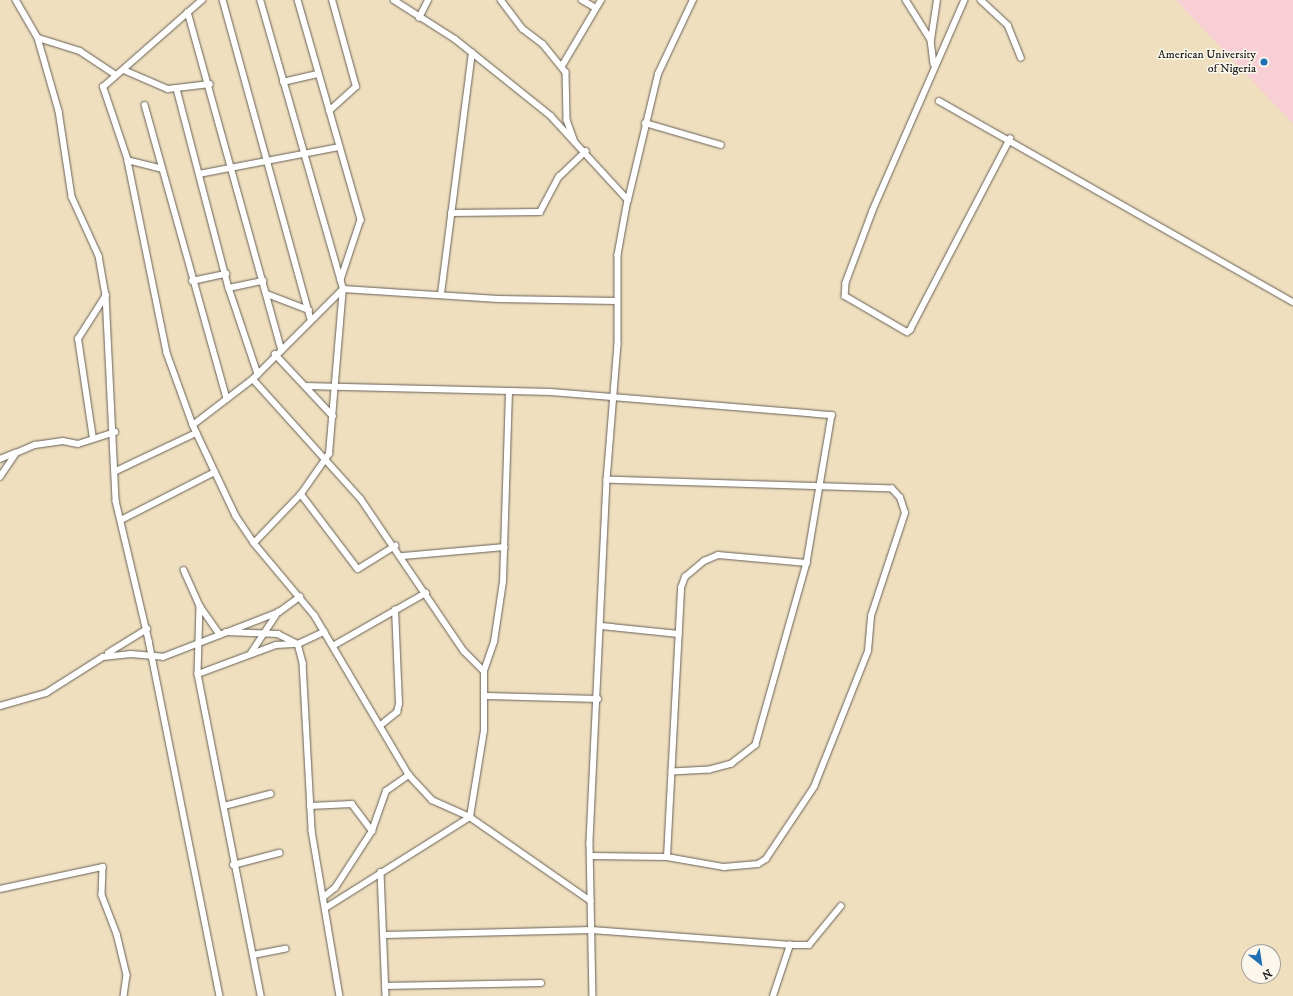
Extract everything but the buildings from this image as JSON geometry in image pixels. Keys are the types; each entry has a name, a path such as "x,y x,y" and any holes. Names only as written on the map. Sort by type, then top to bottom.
{"street":[{"path":"16,0 38,38 59,112 72,197 99,256 106,295 115,432 116,471 121,520 153,658 220,996"},
{"path":"202,0 103,87 103,94 128,161 167,353 196,432 214,473 254,543 300,597 324,632 410,775 432,800 470,818 591,901"},
{"path":"223,0 270,161 311,319"},
{"path":"254,543 301,494 326,459 337,385 343,289 260,0"},
{"path":"298,0 361,220 341,280"},
{"path":"329,112 356,87 332,0"},
{"path":"394,0 472,53 551,116 577,148 586,151 628,200"},
{"path":"419,18 428,0"},
{"path":"501,0 523,29 562,66 567,79 567,120 577,148"},
{"path":"582,0 596,8"},
{"path":"562,66 601,0"},
{"path":"593,996 591,856 602,626 607,480 615,396 618,255 628,200 645,123 658,74 693,0"},
{"path":"906,0 932,40"},
{"path":"934,65 932,40 937,0"},
{"path":"965,0 934,65 868,225 846,283 845,296 907,332 910,330 1010,140"},
{"path":"982,0 1008,25 1021,57"},
{"path":"188,12 210,84 281,348"},
{"path":"38,38 80,51 116,75"},
{"path":"441,294 472,53"},
{"path":"124,70 160,87 177,89 210,84"},
{"path":"283,82 318,74"},
{"path":"177,89 229,288 258,374"},
{"path":"939,101 1159,224 1293,302"},
{"path":"145,105 192,281 228,399"},
{"path":"645,123 721,145"},
{"path":"199,174 232,165 270,161 339,147"},
{"path":"452,213 540,212 559,177 586,151"},
{"path":"128,161 162,169"},
{"path":"192,281 226,274"},
{"path":"229,288 263,281"},
{"path":"193,425 253,379 275,354 343,289 441,294 498,299 616,301"},
{"path":"267,294 309,310"},
{"path":"93,439 78,339 106,295"},
{"path":"275,354 333,416"},
{"path":"253,379 326,459 403,556 464,651 484,671"},
{"path":"305,386 337,385 615,396 832,415 818,484 807,563 756,745 732,764 710,770 672,772"},
{"path":"470,818 487,696 484,671 494,642 505,547 509,393"},
{"path":"0,459 45,442 78,444 115,432"},
{"path":"116,471 196,432"},
{"path":"0,477 16,453"},
{"path":"121,520 214,473"},
{"path":"591,856 667,857 724,867 758,864 766,859 814,787 868,650 871,616 905,513 900,498 892,489 818,484 607,480"},
{"path":"301,494 358,569 395,546"},
{"path":"403,556 505,547"},
{"path":"667,857 681,588 685,577 704,561 718,555 807,563"},
{"path":"184,570 200,606 220,635"},
{"path":"333,646 426,593"},
{"path":"103,657 131,654 153,658 201,642 279,612 300,597"},
{"path":"200,606 201,642 198,674 234,865 261,996"},
{"path":"381,725 397,712 399,704 395,610"},
{"path":"251,653 279,612"},
{"path":"602,626 679,634"},
{"path":"0,706 46,693 146,629"},
{"path":"226,632 264,636 283,636 298,644 303,663 310,806 340,996"},
{"path":"198,674 251,653 276,645 298,644 324,632"},
{"path":"487,696 598,700"},
{"path":"325,896 336,888 372,831 386,791 410,775"},
{"path":"224,806 270,794"},
{"path":"310,806 347,802 359,811 372,831"},
{"path":"327,906 470,818"},
{"path":"234,865 279,853"},
{"path":"0,889 103,867 102,895 117,934 126,975 124,996"},
{"path":"382,872 386,996"},
{"path":"385,935 592,930 790,945 809,945 841,906"},
{"path":"773,996 790,945"},
{"path":"252,955 285,949"},
{"path":"386,986 541,983"}],"shaded area":[{"name":"American University of Nigeria","path":"1176,0 1293,0 1293,124"}],"place":[{"name":"American University of Nigeria","path":"1264,62"}]}
